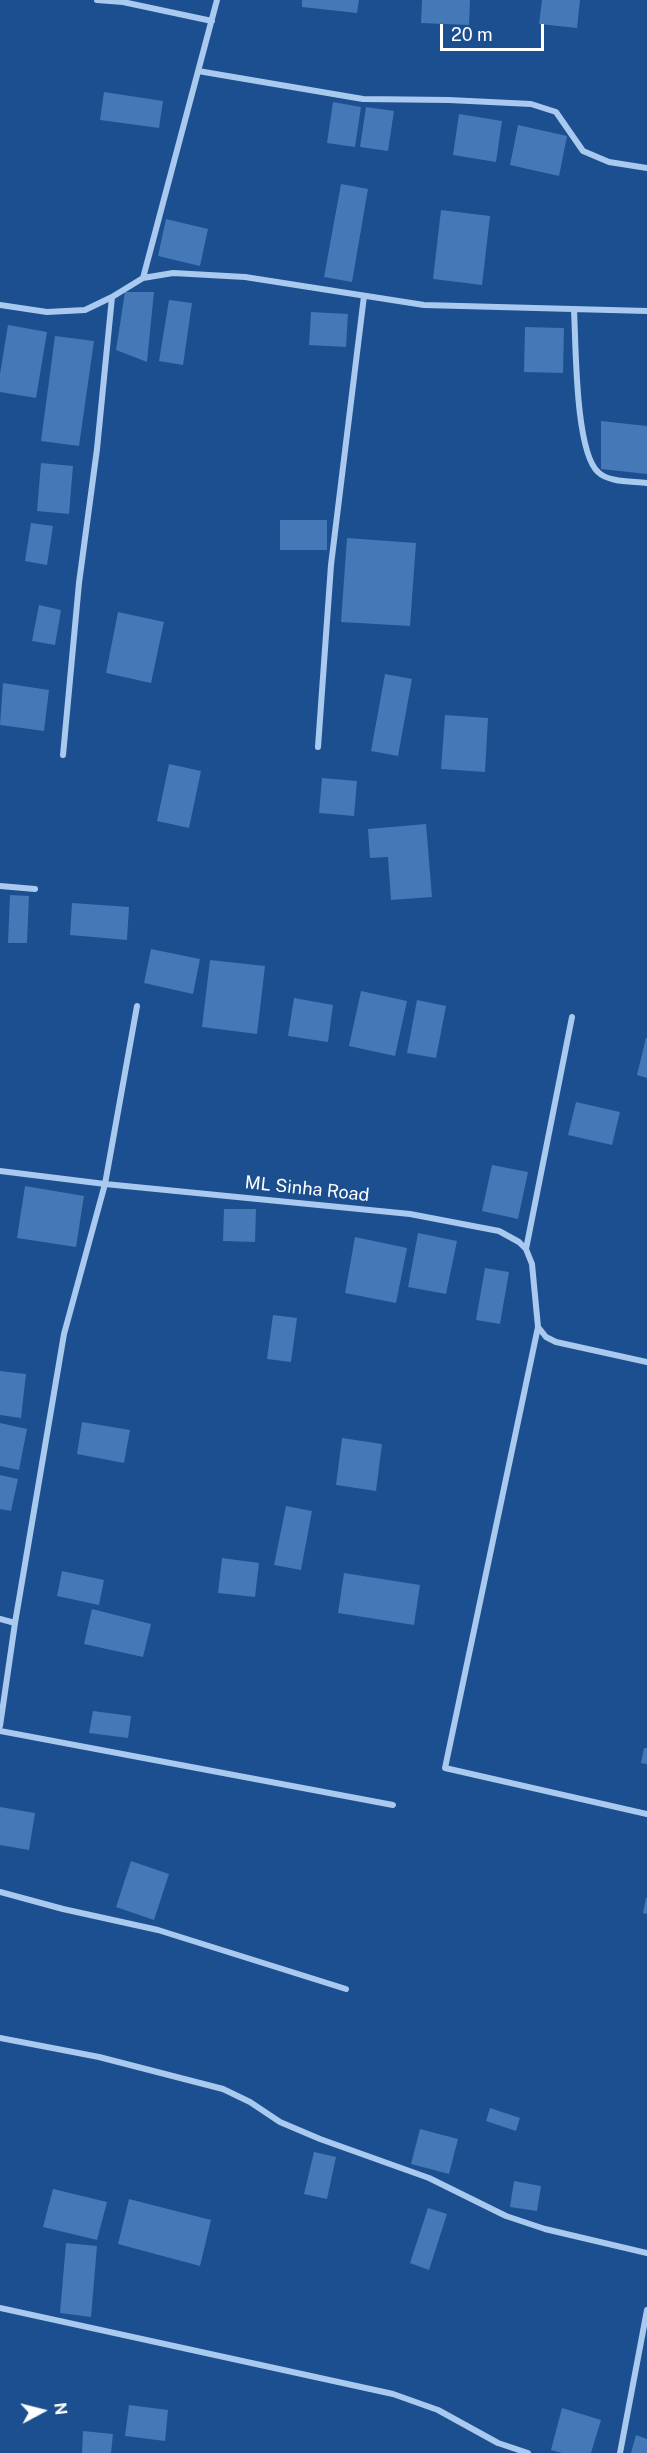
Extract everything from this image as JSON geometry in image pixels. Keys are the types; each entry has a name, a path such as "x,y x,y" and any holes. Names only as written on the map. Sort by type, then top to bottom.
{"street":[{"path":"98,0 123,2 212,21"},
{"path":"143,278 217,0"},
{"path":"198,70 363,99 531,104 556,112 583,151 609,162 647,168"},
{"path":"0,305 47,312 85,310 143,278 172,273 245,277 424,305 647,311"},
{"path":"318,747 331,565 364,296"},
{"path":"63,755 79,583 97,448 112,297"},
{"path":"574,310 581,427 587,456 598,473 620,480 647,483"},
{"path":"0,886 35,889"},
{"path":"0,1726 64,1334 105,1184 136,1006"},
{"path":"572,1017 526,1250 532,1264 538,1328 444,1768 647,1814"},
{"name":"ML Sinha Road","path":"0,1170 105,1184 411,1214 499,1231 519,1242 526,1250"},
{"path":"538,1328 546,1337 556,1342 647,1362"},
{"path":"0,1619 15,1623"},
{"path":"0,1731 393,1805"},
{"path":"0,1892 158,1930 346,1989"},
{"path":"0,2038 99,2057 223,2089 250,2102 280,2122 320,2139 429,2178 506,2216 545,2229 647,2253"},
{"path":"0,2308 393,2394 438,2410 498,2443 528,2453"},
{"path":"620,2453 647,2310"}],"building":[{"path":"302,0 359,0 357,13 302,7"},
{"path":"422,0 470,0 469,25 421,23"},
{"path":"542,0 580,0 577,28 539,24"},
{"path":"104,92 163,101 159,128 100,120"},
{"path":"333,102 361,107 355,147 327,143"},
{"path":"366,107 394,111 388,151 360,147"},
{"path":"459,114 502,121 496,162 453,155"},
{"path":"518,125 567,136 559,176 510,165"},
{"path":"341,184 368,189 352,282 324,277"},
{"path":"441,210 490,216 482,285 433,279"},
{"path":"166,219 208,229 200,266 158,256"},
{"path":"125,292 154,292 147,362 116,350"},
{"path":"169,300 192,303 183,365 159,361"},
{"path":"311,312 348,314 346,347 309,345"},
{"path":"8,325 47,332 36,398 0,392 0,374"},
{"path":"525,327 564,328 563,373 524,372"},
{"path":"55,336 94,341 79,446 41,441"},
{"path":"601,421 647,426 647,474 601,469"},
{"path":"41,463 73,466 69,514 37,511"},
{"path":"280,520 327,520 327,550 280,550"},
{"path":"31,523 53,526 47,565 25,561"},
{"path":"347,538 416,543 410,626 341,622"},
{"path":"39,605 61,610 55,645 32,641"},
{"path":"118,612 164,622 151,683 106,673"},
{"path":"385,674 412,679 398,756 371,751"},
{"path":"3,683 49,690 44,731 0,725"},
{"path":"445,715 488,718 485,772 441,769"},
{"path":"169,764 201,771 189,828 157,821"},
{"path":"322,778 357,781 354,816 319,813"},
{"path":"426,824 432,897 391,900 388,857 370,858 368,829"},
{"path":"10,895 29,896 27,943 8,943"},
{"path":"72,903 129,907 127,940 70,935"},
{"path":"151,949 200,959 193,994 144,983"},
{"path":"210,960 265,966 257,1034 202,1027"},
{"path":"361,991 407,1001 395,1056 349,1046"},
{"path":"294,998 333,1005 328,1042 288,1036"},
{"path":"417,1000 446,1006 436,1058 407,1053"},
{"path":"647,1038 647,1078 637,1075"},
{"path":"576,1102 620,1112 612,1145 568,1135"},
{"path":"492,1165 528,1172 518,1219 482,1211"},
{"path":"25,1186 84,1196 76,1247 17,1238"},
{"path":"224,1209 256,1209 255,1242 223,1241"},
{"path":"418,1233 457,1241 446,1294 408,1287"},
{"path":"355,1237 407,1248 396,1303 345,1293"},
{"path":"485,1268 509,1272 500,1324 476,1320"},
{"path":"273,1315 297,1318 291,1362 267,1359"},
{"path":"0,1371 26,1374 21,1418 0,1415"},
{"path":"82,1422 130,1430 124,1463 77,1454"},
{"path":"0,1423 27,1429 19,1470 0,1466"},
{"path":"342,1438 382,1444 376,1491 336,1485"},
{"path":"0,1475 18,1479 11,1511 0,1509"},
{"path":"286,1506 312,1511 301,1570 274,1565"},
{"path":"222,1558 259,1563 255,1597 218,1593"},
{"path":"62,1571 104,1580 99,1605 57,1596"},
{"path":"344,1573 420,1585 414,1625 338,1613"},
{"path":"92,1609 151,1624 143,1657 84,1644"},
{"path":"93,1711 131,1716 128,1738 89,1733"},
{"path":"644,1748 647,1748 647,1764 641,1763"},
{"path":"0,1807 35,1813 29,1850 0,1845"},
{"path":"131,1861 169,1874 154,1920 116,1907"},
{"path":"647,1898 647,1914 643,1913"},
{"path":"490,2108 520,2118 516,2131 486,2121"},
{"path":"420,2129 458,2139 449,2174 411,2164"},
{"path":"314,2152 336,2157 327,2199 304,2194"},
{"path":"514,2181 541,2186 537,2211 510,2207"},
{"path":"53,2189 107,2202 97,2240 43,2227"},
{"path":"129,2199 211,2220 200,2266 118,2244"},
{"path":"428,2208 447,2214 429,2270 410,2263"},
{"path":"66,2243 97,2246 91,2317 60,2313"},
{"path":"129,2405 168,2410 165,2441 125,2436"},
{"path":"562,2408 601,2420 591,2453 562,2453 551,2450"},
{"path":"83,2431 113,2434 111,2453 82,2453"},
{"path":"636,2435 647,2439 647,2453 631,2453"}]}
